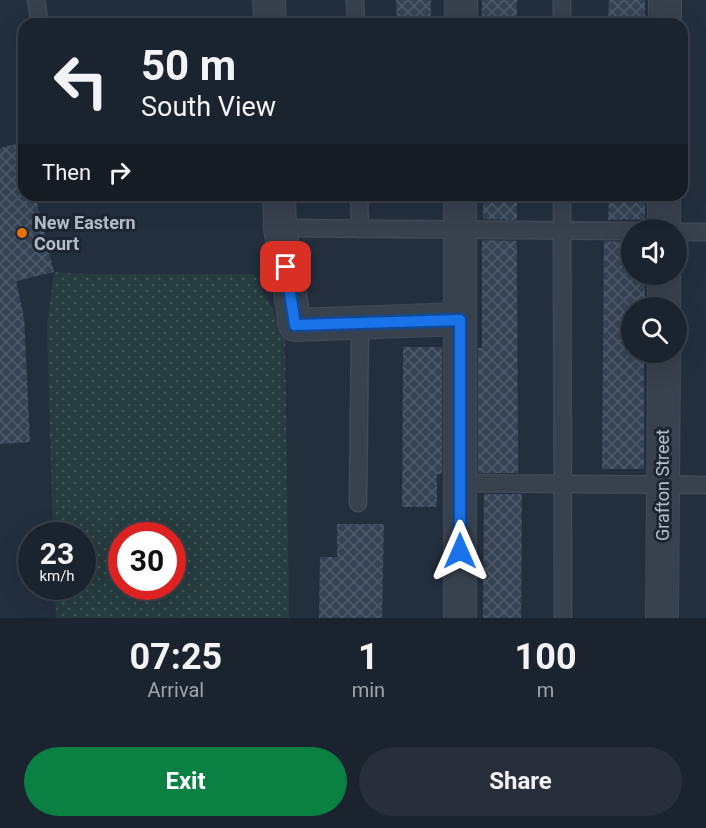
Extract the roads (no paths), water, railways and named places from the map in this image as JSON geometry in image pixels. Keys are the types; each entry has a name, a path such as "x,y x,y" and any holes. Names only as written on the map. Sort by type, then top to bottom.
{"street":[{"path":"269,0 270,18"},
{"path":"461,0 461,18"},
{"path":"665,0 665,18"},
{"path":"279,201 280,228 295,325 460,320"},
{"path":"460,201 460,618"},
{"path":"664,201 664,219"},
{"name":"Grafton Street","path":"662,618 664,363"}],"lane":[{"path":"36,0 38,18"},
{"path":"356,0 356,18"},
{"path":"562,0 562,18"},
{"path":"360,201 360,229"},
{"path":"562,201 563,618"},
{"path":"280,228 621,231"},
{"path":"687,232 706,232"},
{"path":"358,503 360,323"},
{"path":"460,483 706,485"}],"place":[{"name":"New Eastern Court","path":"22,233"}]}
